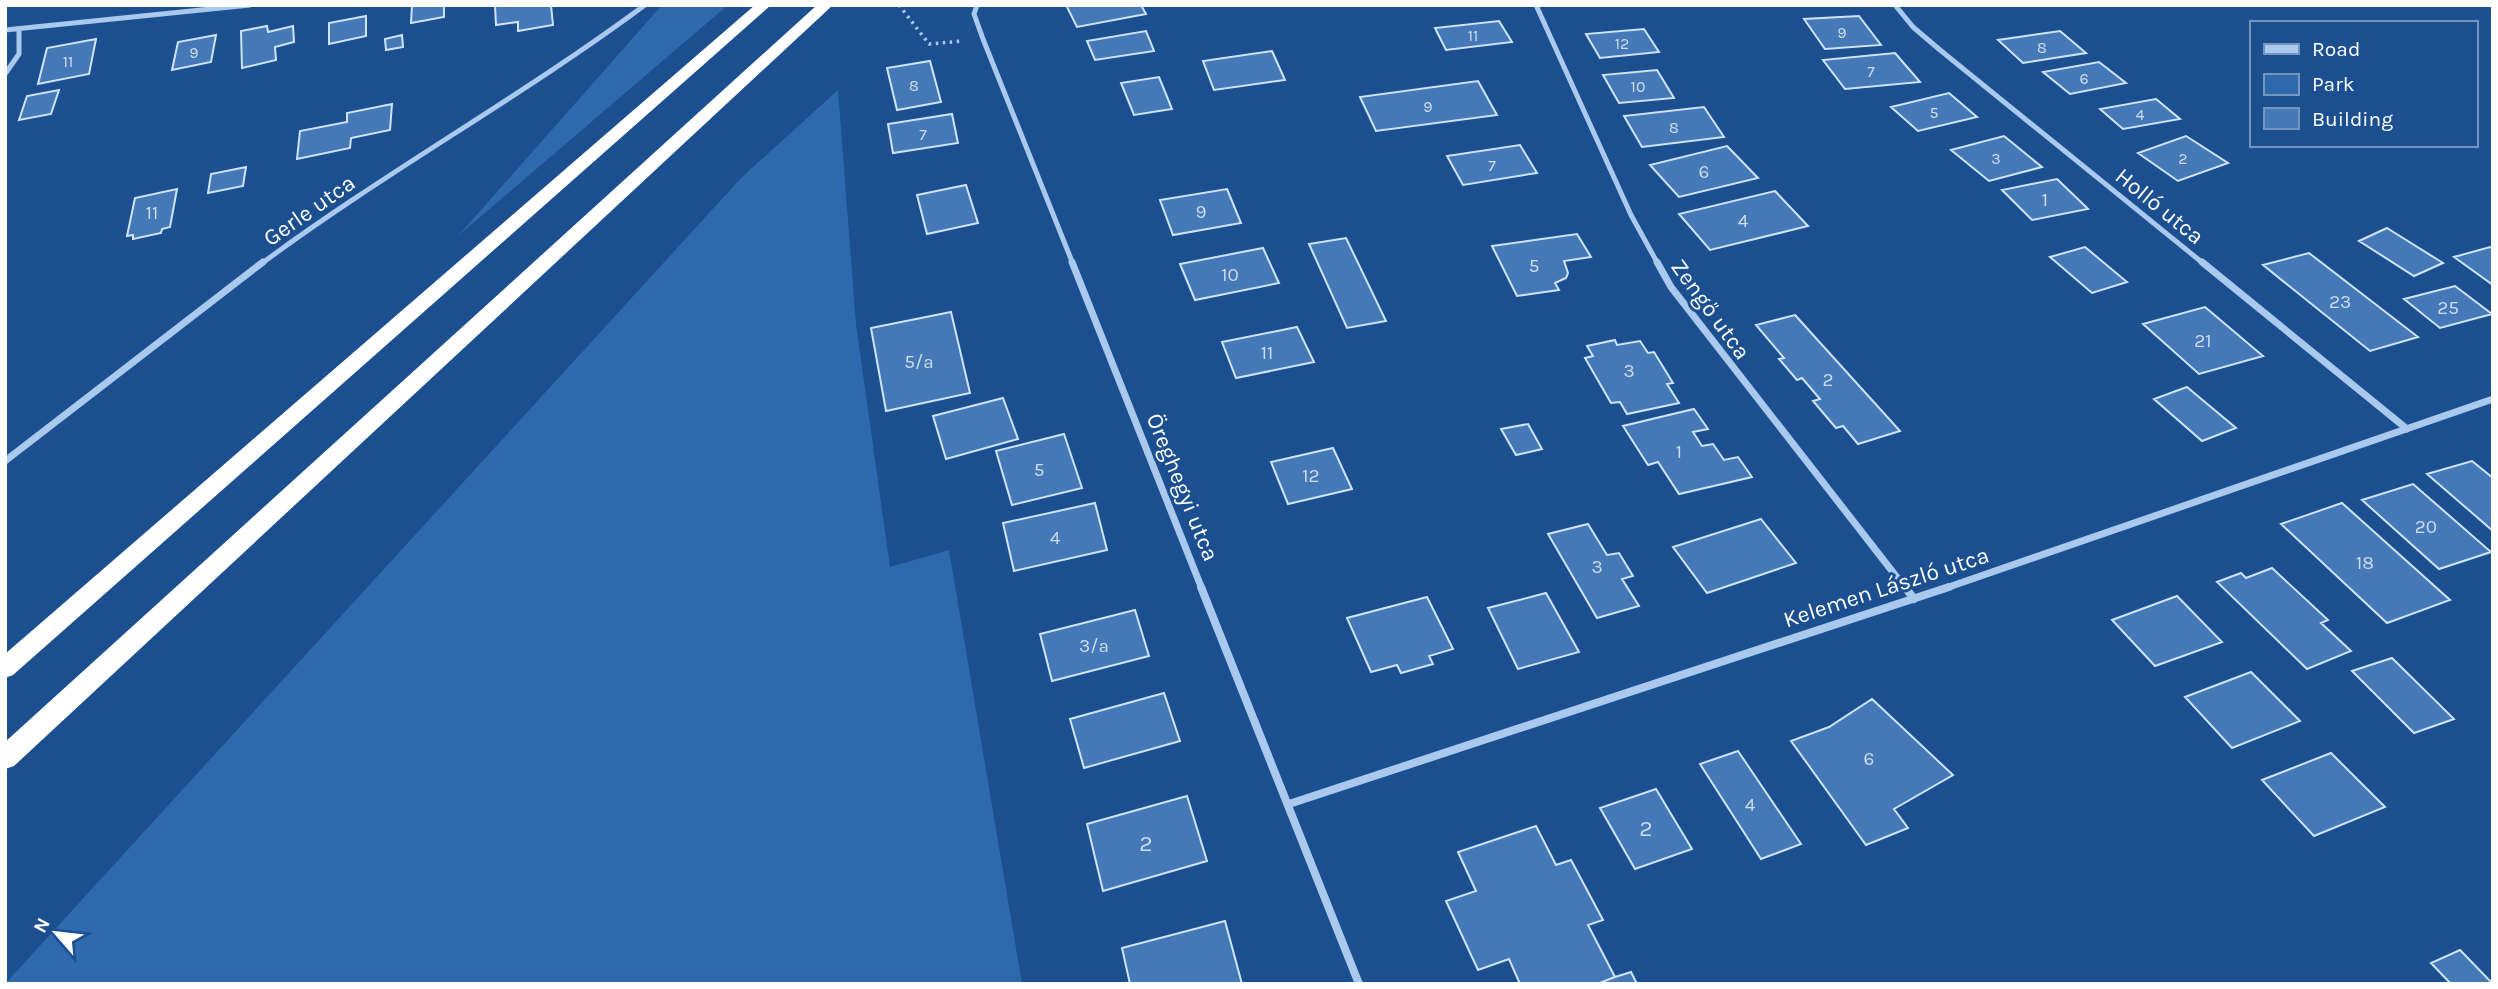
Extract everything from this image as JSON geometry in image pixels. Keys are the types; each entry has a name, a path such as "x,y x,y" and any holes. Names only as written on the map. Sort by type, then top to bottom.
{"highway":[{"path":"5,668 764,5"},
{"path":"5,758 825,5"}],"street":[{"path":"5,30 250,5"},
{"name":"Gerle utca","path":"5,461 261,265 365,191 475,122 645,5"},
{"name":"Öreghegyi utca","path":"977,5 974,14 983,39 1359,984"},
{"name":"Zengő utca","path":"1536,5 1649,252 1671,287 1914,599"},
{"name":"Holló utca","path":"1895,5 1940,50 2407,429"},
{"path":"5,74 19,54 19,29"},
{"name":"Kelemen László utca","path":"1289,804 1914,599 2493,399"}],"path":[{"path":"899,5 929,44 983,39"}],"green space":[{"path":"662,5 728,5 458,236"},
{"path":"838,90 856,324 890,567 949,550 1022,984 5,984 742,177"}],"building":[{"path":"412,5 444,5 444,17 411,23"},
{"path":"495,5 551,5 553,25 518,31 518,22 496,25"},
{"path":"1066,5 1141,5 1146,14 1077,27"},
{"path":"366,16 366,36 329,44 329,23"},
{"path":"1859,16 1881,45 1825,49 1804,19"},
{"path":"1499,21 1512,42 1446,50 1435,28"},
{"path":"267,26 268,32 293,26 294,42 275,47 276,60 242,68 241,31"},
{"path":"1644,29 1659,52 1600,58 1586,34"},
{"path":"1146,31 1154,51 1095,60 1087,41"},
{"path":"2060,31 2086,53 2023,63 1998,40"},
{"path":"216,35 211,62 172,70 178,42"},
{"path":"402,35 403,47 386,50 385,39"},
{"path":"96,39 89,74 38,84 47,48"},
{"path":"1272,51 1285,80 1214,90 1203,61"},
{"path":"1895,53 1920,82 1845,89 1823,60"},
{"path":"930,61 941,102 897,110 887,68"},
{"path":"2099,62 2126,83 2070,94 2043,72"},
{"path":"1657,70 1674,98 1619,103 1603,75"},
{"path":"1159,77 1172,109 1134,115 1121,83"},
{"path":"1478,81 1497,115 1376,131 1360,97"},
{"path":"59,90 51,114 19,120 27,96"},
{"path":"1949,93 1977,117 1918,131 1891,107"},
{"path":"2156,99 2180,119 2123,129 2100,109"},
{"path":"392,104 390,130 351,138 350,148 297,159 300,131 347,122 347,113"},
{"path":"1704,107 1724,137 1642,147 1624,116"},
{"path":"952,114 958,143 893,153 888,124"},
{"path":"2004,136 2042,167 1989,181 1951,150"},
{"path":"2186,136 2228,163 2178,181 2138,153"},
{"path":"1520,145 1537,173 1463,185 1447,156"},
{"path":"1727,146 1758,178 1679,197 1650,165"},
{"path":"246,167 243,186 208,193 211,174"},
{"path":"2057,179 2088,209 2032,220 2002,190"},
{"path":"966,185 978,223 927,234 917,195"},
{"path":"177,189 170,227 162,229 161,233 133,239 133,235 127,236 135,198"},
{"path":"1227,189 1241,223 1173,235 1160,200"},
{"path":"1775,191 1808,226 1710,250 1679,214"},
{"path":"2387,228 2443,263 2414,276 2359,241"},
{"path":"1577,234 1591,257 1564,261 1568,273 1566,278 1555,283 1559,290 1517,296 1492,246"},
{"path":"1346,238 1386,321 1347,328 1309,244"},
{"path":"2085,247 2127,282 2092,293 2050,257"},
{"path":"2490,247 2493,249 2493,285 2454,257"},
{"path":"1263,248 1279,283 1195,300 1180,264"},
{"path":"2309,253 2418,337 2370,351 2263,265"},
{"path":"2455,286 2492,314 2440,328 2404,299"},
{"path":"2205,307 2263,356 2199,374 2143,324"},
{"path":"951,312 970,393 886,411 871,328"},
{"path":"1795,315 1900,431 1858,444 1843,426 1836,428 1813,401 1820,399 1802,378 1797,380 1779,359 1784,358 1756,325"},
{"path":"1297,327 1314,362 1236,378 1222,342"},
{"path":"1615,340 1617,345 1640,341 1648,353 1654,352 1673,383 1667,384 1679,403 1627,414 1620,402 1611,403 1585,358 1593,356 1587,346"},
{"path":"2187,387 2236,428 2202,441 2154,399"},
{"path":"1003,398 1018,439 946,459 933,416"},
{"path":"1694,409 1708,429 1693,432 1702,446 1713,444 1724,460 1738,457 1752,477 1679,494 1658,462 1648,465 1623,426"},
{"path":"1528,424 1542,449 1516,455 1501,429"},
{"path":"1064,434 1082,488 1012,505 996,451"},
{"path":"1333,448 1352,489 1288,504 1271,462"},
{"path":"2472,461 2493,478 2493,531 2427,474"},
{"path":"2413,484 2491,552 2439,569 2362,500"},
{"path":"1095,503 1107,550 1014,571 1003,523"},
{"path":"2342,503 2450,600 2387,623 2281,524"},
{"path":"1761,519 1796,563 1707,593 1673,547"},
{"path":"1588,524 1607,555 1619,553 1633,576 1622,579 1639,606 1597,618 1548,534"},
{"path":"2272,568 2328,620 2321,623 2351,651 2307,669 2217,582 2241,573 2246,578"},
{"path":"1546,593 1579,652 1518,669 1488,608"},
{"path":"2177,596 2222,642 2155,666 2112,620"},
{"path":"1427,597 1453,649 1429,656 1433,664 1401,673 1397,665 1371,672 1347,618"},
{"path":"1135,610 1149,656 1052,681 1040,634"},
{"path":"2392,658 2454,719 2414,733 2352,671"},
{"path":"2251,672 2300,721 2232,748 2185,697"},
{"path":"1164,693 1180,741 1084,768 1070,719"},
{"path":"1872,699 1953,775 1894,809 1908,828 1866,845 1791,741 1829,727"},
{"path":"1738,751 1801,844 1761,859 1700,764"},
{"path":"2331,753 2385,807 2314,836 2262,780"},
{"path":"1656,789 1692,849 1635,869 1600,808"},
{"path":"1187,796 1207,861 1103,891 1087,824"},
{"path":"1536,826 1556,865 1571,860 1603,920 1588,925 1615,977 1597,984 1520,984 1509,959 1478,970 1446,901 1476,891 1458,852"},
{"path":"1225,921 1242,984 1130,984 1122,948"},
{"path":"2460,950 2493,984 2451,984 2431,963"},
{"path":"1631,972 1637,984 1597,984 1615,977"}]}
